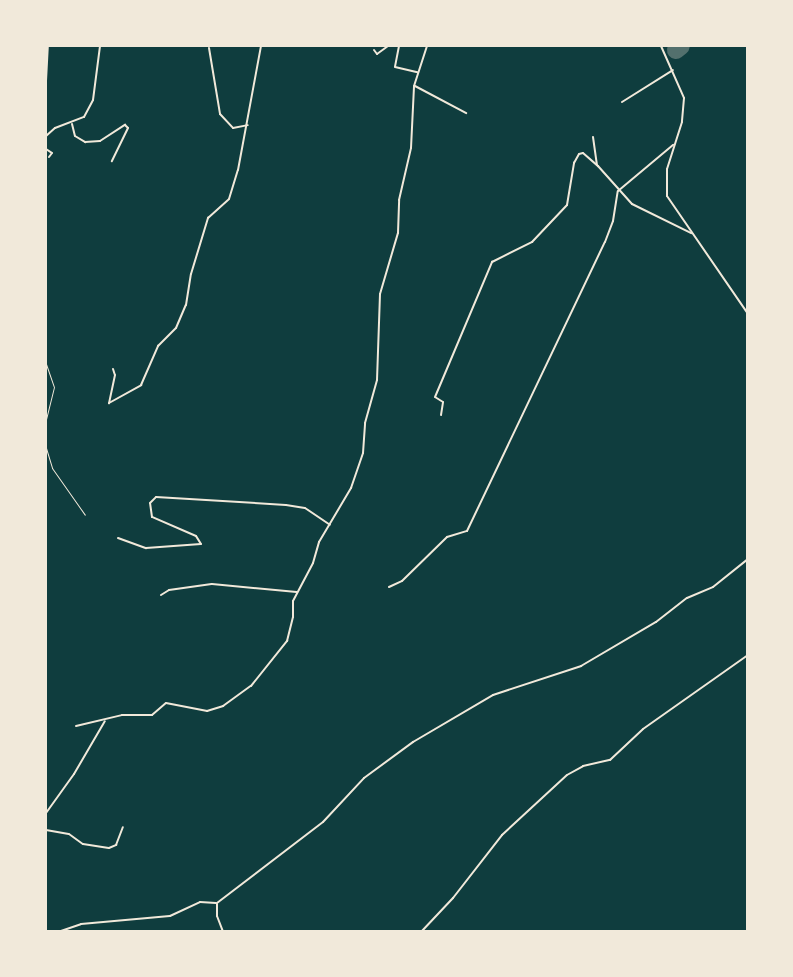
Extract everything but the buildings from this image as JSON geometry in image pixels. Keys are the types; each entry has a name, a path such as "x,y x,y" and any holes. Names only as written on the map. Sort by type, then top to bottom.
{"street":[{"path":"46,82 48,46"},
{"path":"46,136 55,128 84,117 93,100 100,46"},
{"path":"113,369 115,374 109,403 141,384 158,346 176,328 186,305 196,254 208,218 229,199 249,125 261,46"},
{"path":"374,50 377,54 388,46"},
{"path":"399,46 395,67 418,72"},
{"path":"76,726 122,715 152,715 170,703 207,711 238,698 274,660 287,641 293,617 293,603 313,563 319,542 351,488 363,453 365,423 377,380 381,332 379,304 398,233 401,187 411,148 414,86 427,46"},
{"path":"662,46 682,89 684,110 666,187 670,203 747,314"},
{"path":"209,48 220,114 230,127 249,125"},
{"path":"622,102 673,70"},
{"path":"414,86 466,113"},
{"path":"72,122 75,136 85,142 100,141 125,125 128,128 112,161"},
{"path":"593,137 598,166"},
{"path":"389,587 402,581 444,539 467,531 590,278 613,222 620,188 674,145"},
{"path":"46,149 52,153 49,157"},
{"path":"440,415 443,402 435,397 492,262 532,242 567,205 574,163 579,154 583,153 598,166 632,204 691,233"},
{"path":"118,538 146,548 201,544 195,536 152,517 150,503 156,497 235,499 305,508 330,525"},
{"path":"58,932 101,921 170,916 200,902 217,903 323,822 364,778 413,742 493,695 581,666 656,622 687,598 713,587 747,559"},
{"path":"161,596 169,590 212,584 298,593"},
{"path":"421,932 453,898 502,835 567,775 583,766 610,760 643,729 747,655"},
{"path":"46,813 74,774 105,721"},
{"path":"46,830 69,834 83,844 98,849 116,845 123,827"},
{"path":"217,903 217,916 223,932"}],"path":[{"path":"46,364 54,387 46,419"},
{"path":"46,448 54,470 85,514"}],"runway":[{"path":"676,50 681,46"}]}
